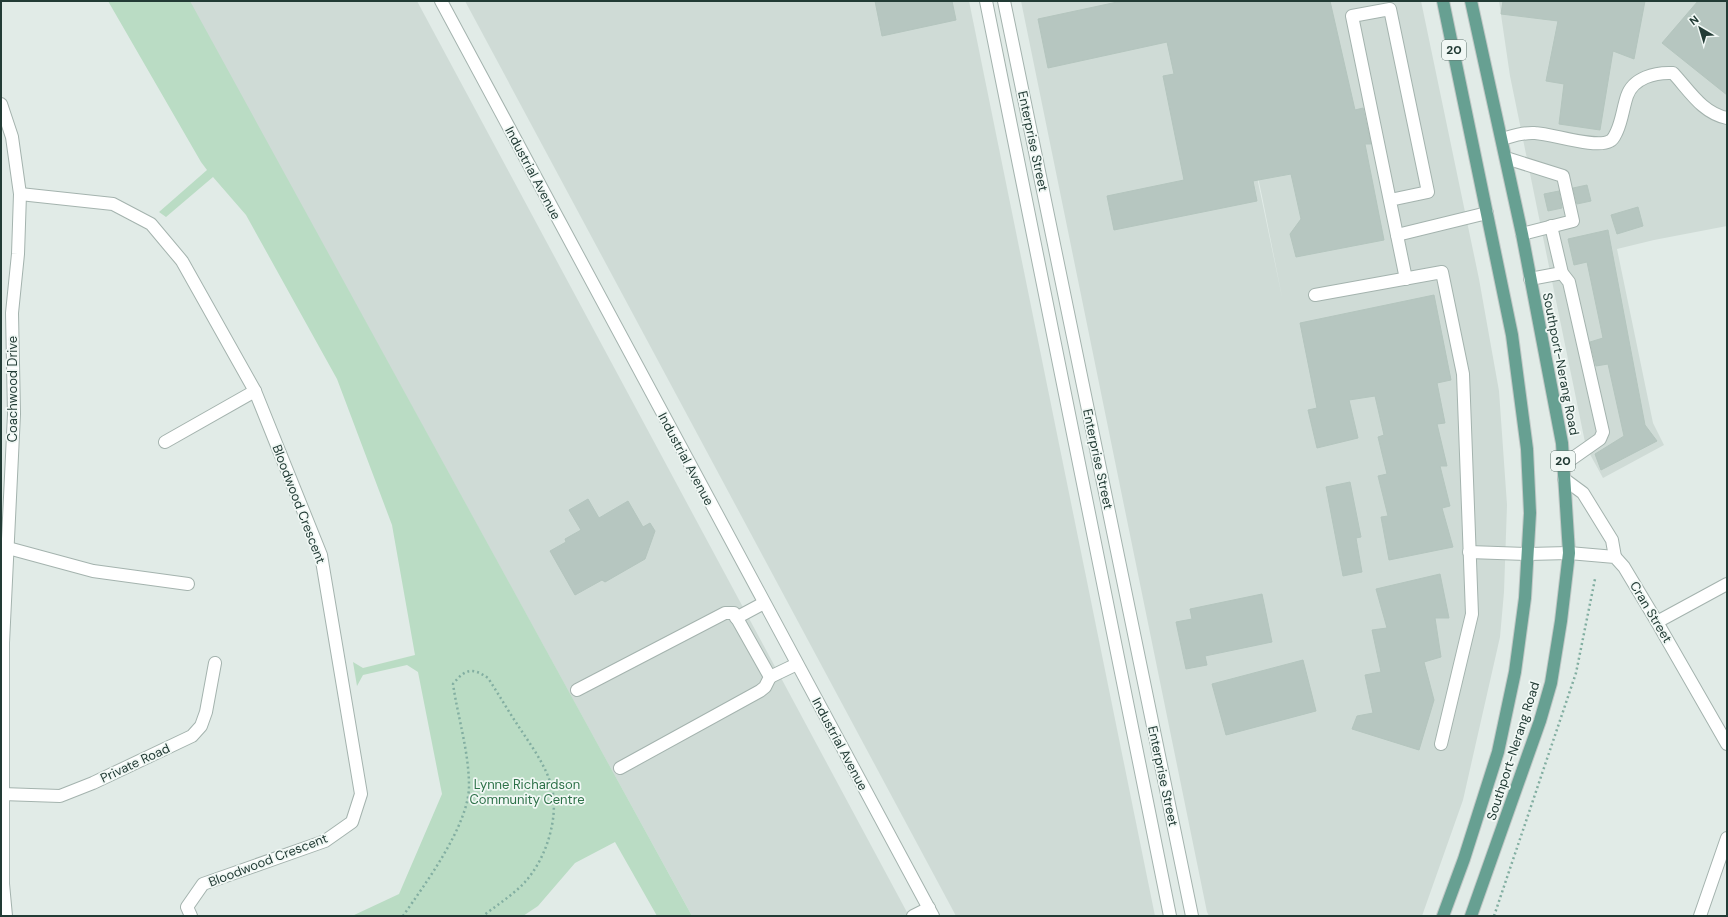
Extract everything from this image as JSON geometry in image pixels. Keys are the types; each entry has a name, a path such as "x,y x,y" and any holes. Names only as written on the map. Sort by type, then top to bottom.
{"main road":[{"name":"Southport-Nerang Road","path":"1443,1 1512,336 1527,449 1529,506 1525,598 1515,672 1498,752 1464,859 1443,916"},
{"name":"Southport-Nerang Road","path":"1471,1 1522,234 1562,443 1569,553 1561,621 1551,683 1471,916"}],"street":[{"name":"Industrial Avenue","path":"441,1 931,912"},
{"name":"Enterprise Street","path":"986,1 1170,916"},
{"name":"Enterprise Street","path":"1004,1 1192,916"},
{"path":"1390,200 1428,192 1389,5 1352,16 1406,279"},
{"path":"1502,139 1520,134 1532,133 1590,143 1608,142 1613,139 1616,133 1626,97 1632,86 1649,76 1666,72 1673,73 1704,108 1727,118"},
{"name":"Coachwood Drive","path":"1,104 12,137 20,194 18,254 7,313 14,414 3,643 2,829 4,911 6,916"},
{"path":"1506,158 1563,176 1573,221 1522,234"},
{"name":"Bloodwood Crescent","path":"20,194 113,204 151,224 182,261 255,391 322,555 360,794 352,822 325,841 203,884 187,907 191,916"},
{"path":"1397,235 1487,213"},
{"path":"1551,226 1562,273 1569,282 1603,432 1600,439 1563,465"},
{"path":"1315,295 1442,272 1463,374 1472,614 1441,744"},
{"path":"1530,280 1562,273"},
{"path":"165,442 255,391"},
{"path":"1469,552 1528,554 1569,553 1615,557 1612,540 1583,493 1564,479"},
{"path":"8,548 93,570 188,584"},
{"name":"Cran Street","path":"1615,557 1624,567 1657,622 1727,744"},
{"path":"1657,622 1727,584"},
{"path":"736,618 764,603"},
{"path":"577,690 726,613 734,614 770,678"},
{"name":"Private Road","path":"2,794 60,796 93,783 192,736 201,726 206,712 215,663"},
{"path":"620,768 760,691 765,687 770,678 797,664"},
{"path":"1700,916 1727,838"},
{"path":"913,916 931,912"}],"path":[{"path":"1494,916 1576,673 1595,579"},
{"path":"403,916 453,837 464,811 469,788 466,756 453,684 460,675 468,671 478,671 488,678 535,751 552,788 554,809 551,835 536,866 526,881 511,896 482,916"}],"shaded area":[{"path":"189,1 417,1 909,916 692,916"},
{"path":"465,1 969,1 1155,916 956,916"},
{"path":"1021,1 1421,1 1479,279 1499,391 1507,505 1504,592 1500,637 1463,800 1422,916 1209,916","holes":["1237,81 1262,196 1282,297"]},
{"path":"1499,1 1727,1 1727,226 1654,240 1617,249 1653,423 1664,445 1603,478 1586,447 1510,76"}],"green space":[{"name":"Lynne Richardson Community Centre","path":"108,1 190,1 692,916 657,916 615,842 575,863 538,906 523,916 352,916 399,894 442,794 418,672 407,665 363,675 357,686 353,662 363,668 415,655 392,525 337,379 246,215 213,177 166,217 159,212 207,170"}],"building":[{"path":"875,1 952,1 956,20 882,36"},
{"path":"1122,1 1330,1 1355,110 1363,108 1371,144 1365,144 1384,240 1296,257 1290,234 1301,219 1291,174 1253,181 1257,201 1114,230 1107,196 1184,180 1163,76 1174,74 1167,42 1048,68 1038,19"},
{"path":"1503,1 1645,1 1634,59 1613,51 1600,130 1559,124 1564,84 1546,81 1558,21 1501,14"},
{"path":"1698,1 1727,1 1727,95 1662,43"},
{"path":"1587,185 1591,201 1577,204 1573,188"},
{"path":"1559,191 1562,208 1548,211 1544,194"},
{"path":"1638,207 1643,226 1617,234 1611,215"},
{"path":"1608,230 1645,425 1657,441 1601,470 1595,454 1624,436 1608,364 1596,366 1590,342 1603,338 1587,262 1574,265 1568,239"},
{"path":"1434,295 1451,380 1437,383 1445,423 1437,424 1447,466 1440,466 1450,506 1442,508 1453,547 1389,560 1381,517 1388,516 1378,476 1387,474 1378,437 1384,435 1375,396 1349,400 1358,438 1317,448 1308,410 1317,408 1300,323"},
{"path":"1350,482 1361,537 1356,538 1362,572 1343,576 1326,487"},
{"path":"588,499 599,518 628,501 643,527 650,523 655,531 645,559 605,582 602,580 575,595 550,551 566,542 565,539 581,530 569,510"},
{"path":"1440,574 1449,618 1435,618 1441,657 1424,662 1434,700 1419,750 1352,729 1357,716 1373,713 1365,675 1381,672 1372,630 1387,628 1376,589"},
{"path":"1262,594 1272,642 1205,656 1207,665 1186,669 1176,622 1192,619 1190,609"},
{"path":"1303,660 1316,711 1226,735 1212,684"}]}
